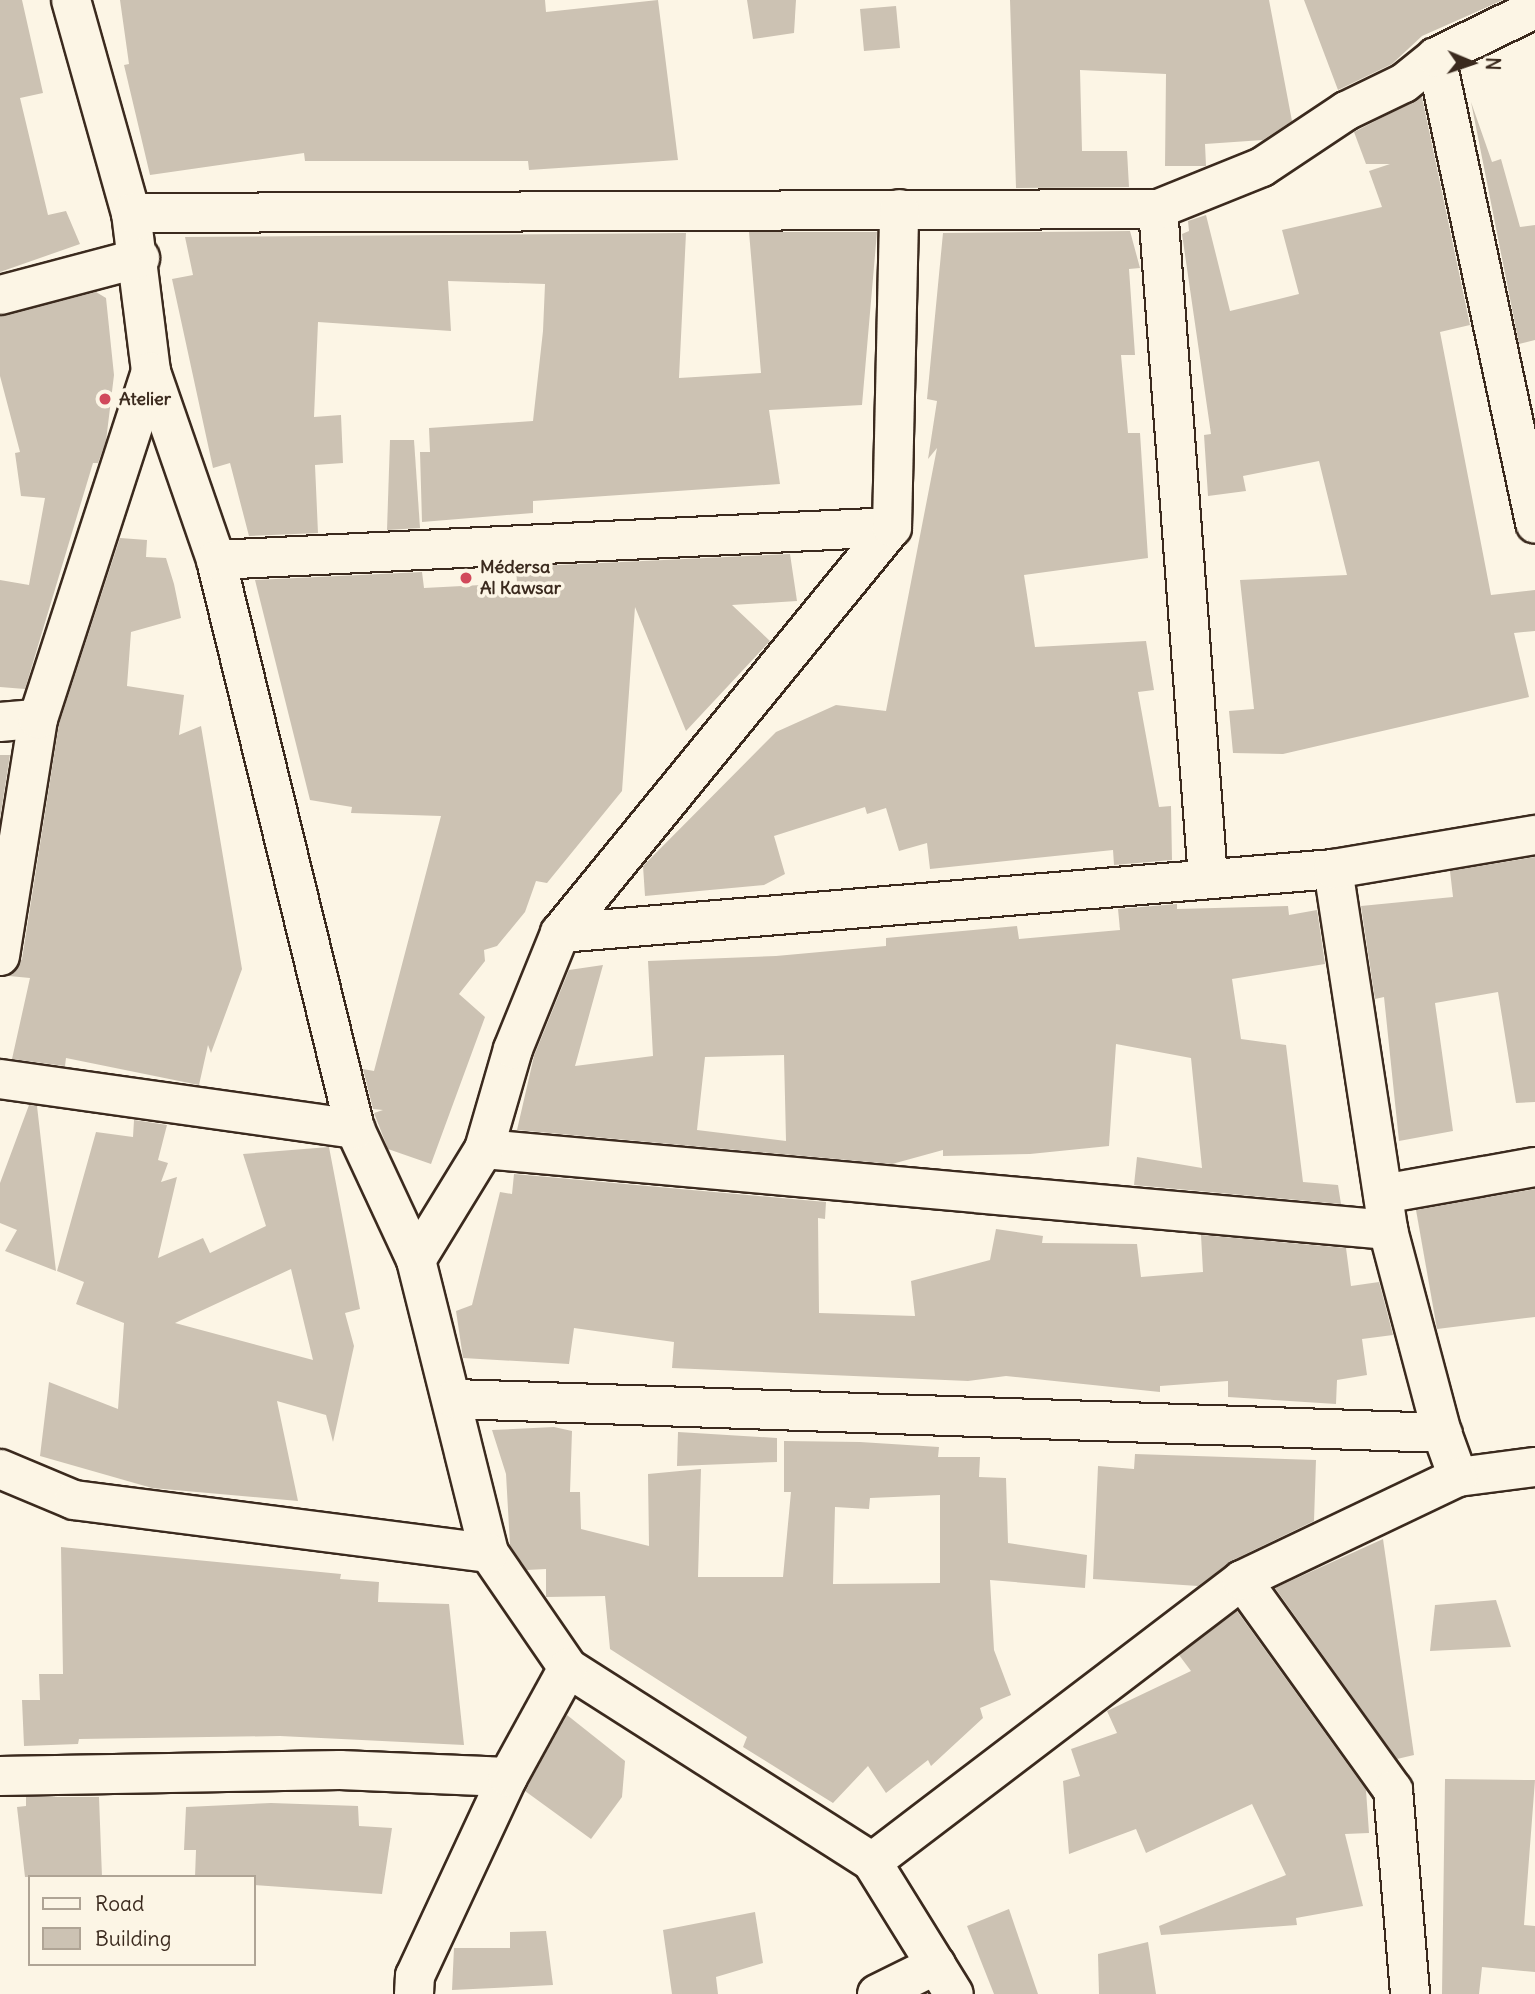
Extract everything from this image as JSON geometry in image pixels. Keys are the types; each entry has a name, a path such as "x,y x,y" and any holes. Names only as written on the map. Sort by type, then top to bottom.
{"street":[{"path":"71,0 131,213 140,257 150,372 216,560 355,1129 416,1260 455,1399 489,1553 568,1668 872,1862 945,1980 877,1994"},
{"path":"131,213 1158,209 1262,167 1346,111 1404,83 1436,57 1535,9"},
{"path":"1436,57 1535,524"},
{"path":"416,1260 484,1149 513,1049 560,933 892,527 899,209"},
{"path":"1158,209 1208,879"},
{"path":"0,295 140,257"},
{"path":"0,956 38,719 150,372"},
{"path":"216,560 892,527"},
{"path":"0,722 38,719"},
{"path":"560,933 1333,869 1535,835"},
{"path":"1333,869 1385,1212 1442,1433 1458,1477"},
{"path":"0,1079 355,1129"},
{"path":"484,1149 1385,1212 1535,1167"},
{"path":"455,1399 1442,1433"},
{"path":"872,1862 1242,1580 1458,1477 1535,1467"},
{"path":"0,1469 74,1500 489,1553"},
{"path":"1242,1580 1393,1790 1410,1994"},
{"path":"414,1994 415,1976 508,1777 568,1668"},
{"path":"0,1776 340,1770 508,1777"}],"building":[{"path":"0,0 22,0 43,93 20,98 48,215 66,211 80,244 0,272"},
{"path":"120,0 545,0 546,12 658,0 678,160 529,170 528,161 305,161 304,153 150,175 124,65 129,64"},
{"path":"747,0 796,0 794,33 753,39"},
{"path":"1010,0 1269,0 1292,121 1263,140 1205,144 1206,166 1165,166 1166,74 1080,70 1082,151 1127,151 1129,187 1016,188"},
{"path":"1304,0 1503,0 1422,36 1392,64 1338,90"},
{"path":"896,6 900,48 864,51 860,9"},
{"path":"1422,97 1470,325 1440,332 1491,595 1535,590 1535,631 1514,633 1529,697 1283,754 1233,753 1229,711 1254,709 1240,580 1347,575 1319,461 1243,476 1246,491 1208,496 1204,435 1211,434 1182,234 1189,231 1188,221 1206,215 1230,311 1299,294 1282,230 1382,207 1369,171 1390,164 1366,164 1354,132"},
{"path":"1471,102 1492,162 1501,159 1520,227 1535,225 1535,340 1519,344"},
{"path":"1130,231 1140,268 1129,269 1135,355 1121,355 1128,433 1140,433 1148,558 1024,575 1035,647 1146,641 1154,690 1138,692 1159,807 1171,806 1172,860 1114,865 1113,850 930,869 927,843 899,851 886,808 867,814 865,807 774,836 785,874 764,885 645,896 643,866 776,732 836,705 886,711 937,448 928,459 937,401 927,399 943,233"},
{"path":"749,232 877,232 862,405 769,410 780,484 533,501 533,513 422,522 420,452 430,452 429,428 533,421 543,331 545,284 448,281 451,331 318,322 314,417 341,415 343,463 315,465 318,533 249,536 230,463 213,468 172,279 193,275 185,237 686,233 679,378 761,373"},
{"path":"96,292 106,298 114,375 106,441 98,463 93,463 25,689 0,687 0,580 29,585 45,498 21,496 15,453 20,452 0,376 0,316"},
{"path":"390,440 414,440 420,528 387,530"},
{"path":"120,538 147,540 146,557 166,558 174,584 181,618 131,632 127,686 184,695 179,735 201,726 242,969 211,1053 208,1045 199,1085 66,1058 65,1066 12,1059 30,978 9,976 22,959 59,724"},
{"path":"790,554 797,601 732,605 770,641 686,731 635,607 622,791 547,883 536,881 525,912 497,946 484,950 485,961 459,994 485,1017 431,1164 388,1149 374,1113 383,1110 373,1109 363,1069 374,1071 441,816 351,813 352,807 310,800 255,580 422,572 424,588 517,583 516,567"},
{"path":"0,755 10,755 0,818"},
{"path":"1535,857 1535,1102 1516,1103 1498,992 1435,1003 1453,1131 1399,1141 1384,997 1375,999 1361,906 1453,897 1450,871"},
{"path":"1177,904 1177,909 1288,906 1289,915 1317,910 1325,964 1232,979 1241,1039 1286,1045 1303,1182 1338,1185 1341,1204 1134,1185 1137,1157 1202,1168 1191,1058 1116,1044 1109,1146 1030,1154 943,1156 943,1150 892,1164 517,1130 534,1056 569,970 603,965 575,1066 653,1056 648,961 776,956 886,946 886,938 1017,926 1019,939 1120,930 1118,909","holes":["784,1055 786,1141 697,1130 705,1057"]},
{"path":"29,1105 37,1106 56,1271 5,1251 17,1230 0,1223 0,1183"},
{"path":"134,1120 167,1125 158,1160 168,1163 161,1182 177,1177 158,1258 203,1238 210,1253 266,1226 243,1154 329,1147 360,1309 345,1313 354,1346 333,1442 326,1415 277,1401 298,1501 152,1488 40,1456 49,1382 118,1409 124,1323 76,1304 84,1282 57,1271 96,1132 133,1137","holes":["291,1269 313,1360 175,1323"]},
{"path":"514,1174 826,1202 825,1219 818,1218 819,1313 915,1316 911,1281 990,1260 996,1229 1043,1236 1042,1243 1137,1244 1141,1277 1203,1272 1201,1235 1346,1248 1351,1286 1379,1282 1393,1335 1362,1339 1367,1375 1337,1380 1336,1404 1228,1397 1228,1381 1160,1386 1160,1392 1006,1376 968,1381 672,1368 674,1342 574,1328 569,1364 463,1358 456,1311 472,1305 500,1192 512,1194"},
{"path":"1535,1189 1535,1317 1437,1329 1416,1210"},
{"path":"554,1427 572,1431 570,1492 580,1492 581,1529 649,1546 648,1474 701,1469 698,1577 783,1577 791,1492 784,1492 784,1441 939,1447 938,1457 980,1457 979,1477 1006,1478 1008,1543 1087,1555 1085,1588 990,1580 994,1650 1011,1695 980,1708 983,1718 931,1766 928,1760 886,1793 868,1766 833,1803 743,1747 747,1737 610,1649 605,1596 546,1597 546,1569 527,1570 510,1545 506,1474 492,1430","holes":["940,1495 940,1583 833,1584 835,1507 869,1509 870,1498"]},
{"path":"678,1432 777,1438 777,1462 677,1466"},
{"path":"1135,1454 1316,1460 1314,1521 1233,1560 1198,1586 1093,1579 1098,1466 1134,1469"},
{"path":"1383,1539 1414,1755 1397,1759 1275,1588"},
{"path":"61,1547 341,1574 340,1579 379,1582 378,1602 449,1604 464,1745 280,1736 79,1739 78,1744 24,1746 22,1700 40,1700 39,1674 63,1674"},
{"path":"1496,1600 1511,1647 1430,1651 1435,1605"},
{"path":"1237,1611 1366,1790 1369,1833 1345,1834 1363,1906 1296,1918 1297,1925 1161,1935 1159,1926 1286,1875 1252,1804 1146,1853 1136,1829 1069,1854 1063,1781 1080,1776 1071,1749 1117,1733 1107,1711 1191,1671 1179,1655"},
{"path":"567,1715 625,1761 622,1797 591,1839 525,1791"},
{"path":"1445,1779 1535,1780 1524,1925 1535,1926 1535,1972 1482,1967 1479,1994 1442,1994"},
{"path":"26,1797 99,1797 102,1875 25,1877 17,1807 26,1806"},
{"path":"271,1803 358,1806 359,1826 392,1828 382,1894 256,1885 256,1875 195,1875 196,1850 184,1850 186,1807"},
{"path":"1009,1909 1038,1994 994,1994 967,1926"},
{"path":"755,1912 763,1963 716,1977 718,1994 672,1994 663,1930"},
{"path":"546,1931 553,1985 452,1990 454,1948 510,1948 510,1932"},
{"path":"1148,1942 1156,1994 1099,1994 1098,1954"}],"place":[{"name":"Atelier","path":"105,399"},
{"name":"Médersa Al Kawsar","path":"466,578"}]}
